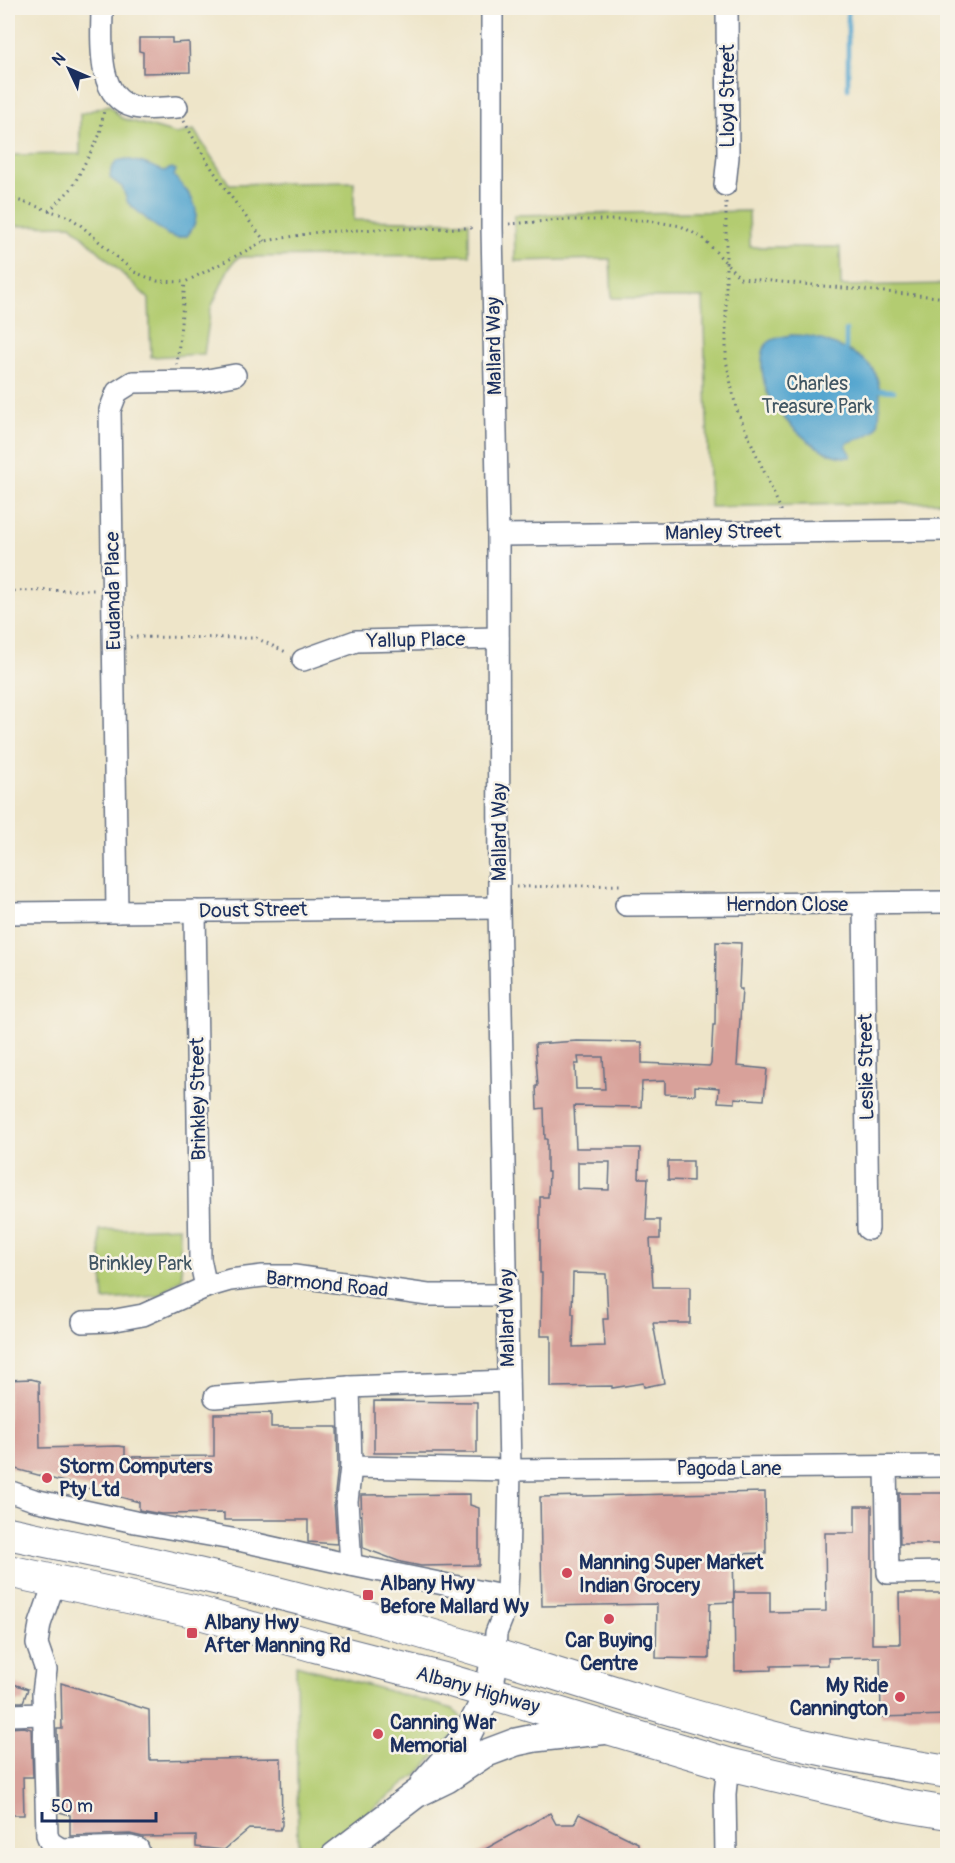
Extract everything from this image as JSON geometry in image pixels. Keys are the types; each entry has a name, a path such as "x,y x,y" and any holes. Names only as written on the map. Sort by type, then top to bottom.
{"highway":[{"name":"Albany Highway","path":"8,1533 202,1574 290,1596 495,1654 731,1727 801,1745 861,1758 948,1772"},
{"name":"Albany Highway","path":"8,1570 192,1611 489,1692 728,1764 900,1805 948,1813"}],"main road":[{"path":"416,1794 436,1768 467,1735 489,1692 495,1654"},
{"path":"335,1856 416,1794 447,1779 484,1754 516,1742 535,1738 610,1730"}],"street":[{"path":"102,8 101,58 106,80 116,96 131,106 150,109 177,107"},
{"name":"Mallard Way","path":"492,8 492,227 498,534 499,898 510,1470 506,1603 496,1634 495,1654"},
{"name":"Lloyd Street","path":"725,185 728,157 727,8"},
{"name":"Eudanda Place","path":"117,912 110,410 117,392 133,382 202,381 235,375"},
{"name":"Manley Street","path":"498,534 948,530"},
{"name":"Yallup Place","path":"303,660 356,641 498,638"},
{"name":"Doust Street","path":"8,913 195,911 499,898"},
{"name":"Herndon Close","path":"626,905 948,902"},
{"name":"Leslie Street","path":"864,904 868,1229"},
{"name":"Brinkley Street","path":"195,911 200,1259 206,1287"},
{"name":"Barmond Road","path":"83,1322 143,1316 206,1287 230,1280 262,1276 294,1276 428,1295 506,1295"},
{"path":"215,1397 349,1387 508,1381"},
{"path":"349,1387 351,1467 348,1501 351,1565"},
{"name":"Pagoda Lane","path":"351,1467 510,1470 948,1466"},
{"path":"886,1467 888,1573 948,1572"},
{"path":"8,1491 34,1500 135,1522 243,1541 506,1603"},
{"path":"55,1581 40,1624 37,1644 46,1670 43,1693 47,1834 50,1842 61,1849 130,1847 138,1849 140,1856"},
{"path":"8,1714 44,1714"},
{"path":"726,1856 725,1794 728,1764"}],"path":[{"path":"49,211 72,188 100,134 106,80"},
{"path":"177,107 224,189 265,241"},
{"path":"725,185 726,360 736,408 781,510 781,532"},
{"path":"8,197 69,217 134,272 157,281 185,282 265,241 318,232 492,227 561,220 646,220 681,226 704,239 740,278 948,298"},
{"path":"177,382 185,282"},
{"path":"8,591 112,589"},
{"path":"113,637 256,638 303,660"},
{"path":"499,898 620,885 626,905"}],"green space":[{"path":"109,105 121,118 176,134 194,130 229,184 354,182 354,220 469,222 469,255 238,257 228,270 211,308 204,354 151,357 149,299 71,225 8,226 8,155 80,154 80,114"},
{"name":"Charles Treasure Park","path":"749,211 750,247 840,247 841,286 947,284 947,502 710,507 703,298 612,298 610,259 515,261 514,215"},
{"name":"Brinkley Park","path":"179,1227 182,1278 159,1296 104,1300 99,1230"},
{"path":"296,1665 453,1709 461,1717 462,1726 420,1772 313,1855 298,1855"}],"water":[{"path":"126,159 164,171 172,168 176,170 174,176 191,197 196,211 196,219 187,236 177,238 168,235 128,203 122,187 110,178 111,169 117,161"},
{"path":"791,335 814,337 846,350 864,360 875,374 880,393 878,424 870,434 847,443 851,457 828,453 805,438 785,419 768,396 762,372 763,351 771,341"}],"building":[{"path":"139,38 172,38 172,43 189,42 190,72 143,73 143,52 139,51"},
{"path":"716,942 741,943 739,989 742,989 737,1066 767,1069 764,1100 735,1098 735,1103 718,1102 719,1088 695,1086 695,1095 665,1094 665,1081 642,1082 641,1107 574,1106 576,1148 640,1148 639,1178 648,1178 646,1220 660,1220 660,1239 650,1239 653,1287 690,1287 690,1323 653,1323 664,1383 644,1387 643,1383 612,1388 612,1386 551,1387 551,1336 541,1336 542,1273 540,1273 540,1197 548,1197 549,1172 547,1172 544,1108 537,1109 535,1044 577,1041 642,1042 642,1063 709,1066 713,1025 715,1025","holes":["578,1057 603,1057 605,1089 576,1089 575,1064 579,1064","578,1162 610,1162 609,1190 578,1189","573,1273 606,1274 608,1319 603,1319 605,1346 573,1347 574,1314 572,1314"]},
{"path":"668,1161 693,1161 693,1181 668,1180"},
{"path":"8,1380 39,1381 40,1448 118,1446 125,1447 125,1457 214,1456 214,1414 271,1413 271,1427 337,1427 338,1466 334,1502 337,1544 308,1542 308,1520 224,1520 224,1513 161,1514 139,1510 139,1502 8,1467"},
{"path":"374,1401 477,1402 477,1453 374,1453"},
{"path":"765,1492 766,1553 733,1554 734,1602 710,1603 709,1659 656,1658 657,1604 542,1606 540,1497"},
{"path":"899,1493 948,1493 948,1544 900,1544"},
{"path":"470,1494 470,1505 479,1508 479,1565 421,1566 401,1562 363,1548 361,1495"},
{"path":"855,1506 872,1506 872,1644 900,1644 899,1593 948,1593 948,1715 881,1717 880,1657 828,1658 828,1665 771,1666 771,1670 735,1671 734,1592 770,1592 770,1612 826,1611 825,1533 855,1533"},
{"path":"8,1682 28,1689 23,1702 8,1702"},
{"path":"61,1683 149,1710 150,1760 281,1758 282,1825 280,1830 249,1829 224,1850 196,1847 196,1836 143,1837 130,1834 70,1836 70,1815 59,1812 57,1729 62,1729"},
{"path":"8,1728 31,1729 33,1777 23,1777 24,1815 8,1815"},
{"path":"550,1813 556,1824 574,1824 579,1814 638,1843 638,1856 473,1856"}],"waterway":[{"path":"848,8 848,89"},
{"path":"846,330 846,350"},
{"path":"880,390 894,391"}],"place":[{"name":"Storm Computers Pty Ltd","path":"47,1478"},
{"name":"Manning Super Market Indian Grocery","path":"567,1573"},
{"name":"Albany Hwy Before Mallard Wy","path":"368,1595"},
{"name":"Car Buying Centre","path":"609,1619"},
{"name":"Albany Hwy After Manning Rd","path":"192,1633"},
{"name":"My Ride Cannington","path":"900,1697"},
{"name":"Canning War Memorial","path":"378,1734"}]}
